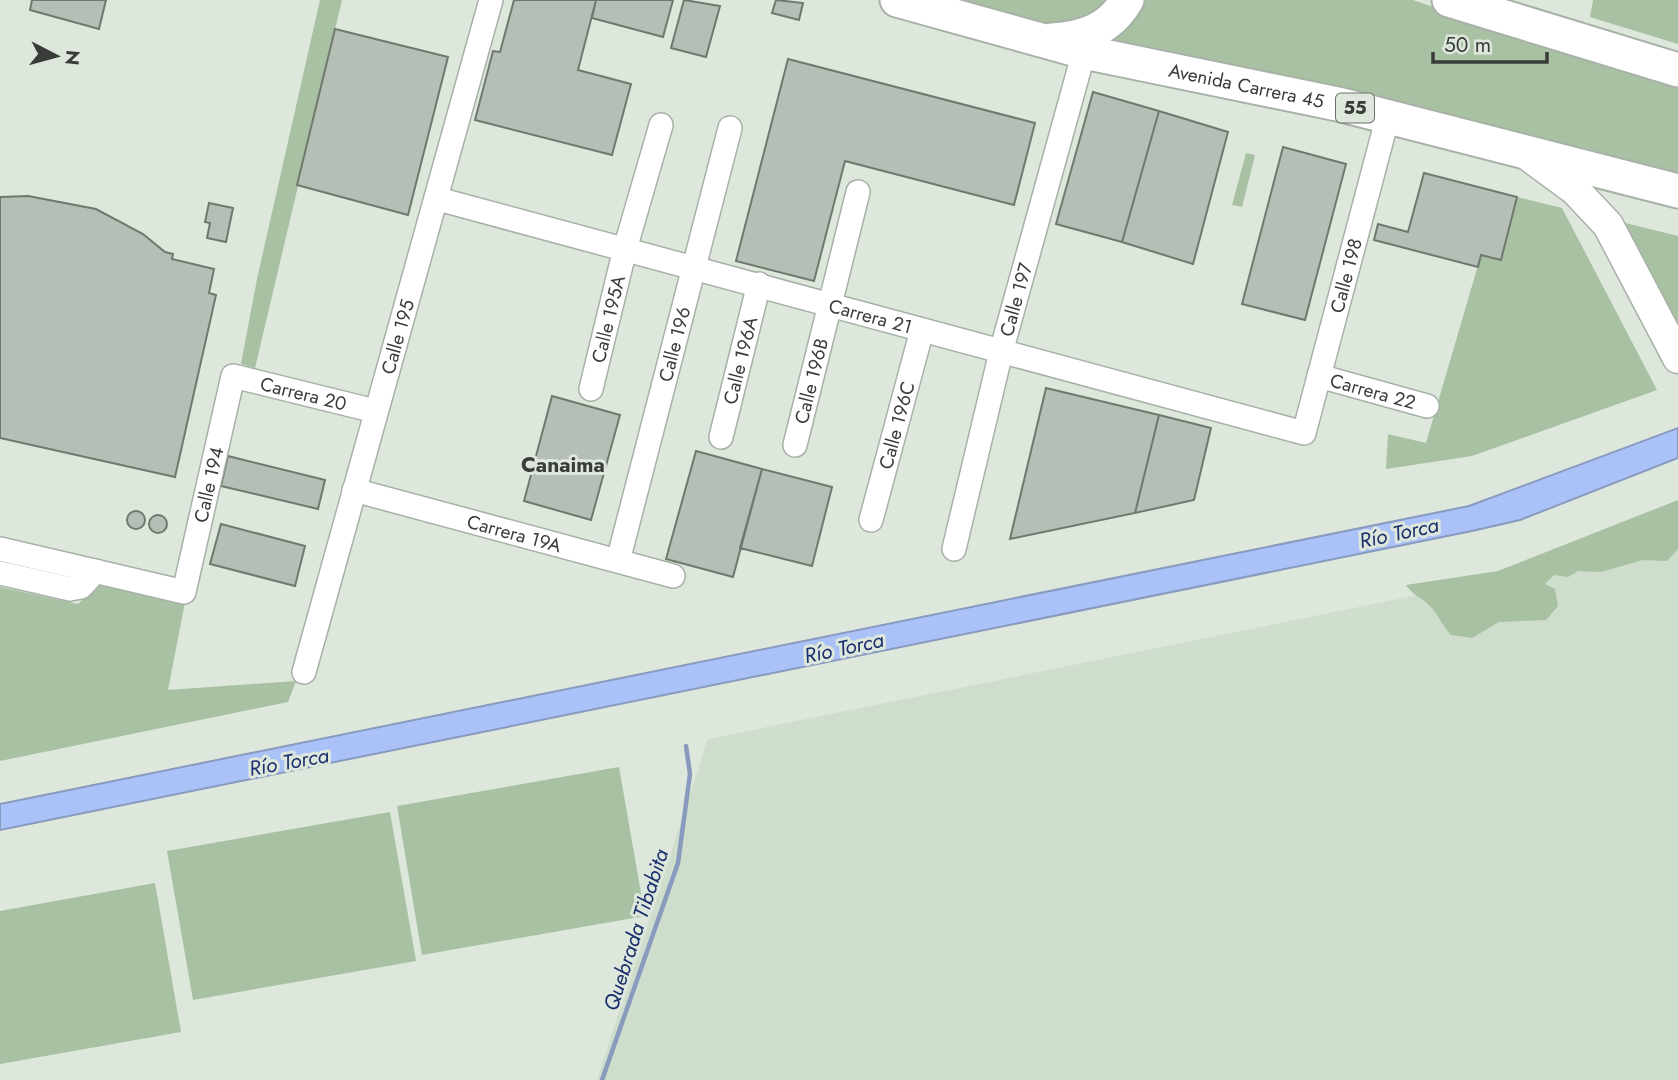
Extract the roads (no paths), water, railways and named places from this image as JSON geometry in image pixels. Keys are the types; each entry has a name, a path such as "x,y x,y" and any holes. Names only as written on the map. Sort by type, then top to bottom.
{"highway":[{"name":"Avenida Carrera 45","path":"897,0 1084,52 1388,116 1678,191"},
{"path":"1029,37 1077,38 1101,29 1120,13 1127,0"},
{"path":"1449,0 1678,70"}],"main road":[{"path":"1520,150 1567,182 1608,225 1678,358"}],"street":[{"name":"Calle 195","path":"304,672 375,411 438,199 491,0"},
{"name":"Calle 197","path":"954,549 1001,352 1084,52"},
{"name":"Calle 198","path":"1304,433 1388,116"},
{"name":"Calle 195A","path":"591,389 625,248 661,125"},
{"name":"Calle 196","path":"618,561 730,128"},
{"name":"Calle 196B","path":"795,445 858,192"},
{"name":"Carrera 21","path":"438,199 1304,433"},
{"name":"Calle 196A","path":"721,437 759,284"},
{"name":"Calle 196C","path":"872,520 922,330"},
{"name":"Carrera 20","path":"233,376 375,411"},
{"name":"Calle 194","path":"96,571 184,592 233,376"},
{"name":"Carrera 22","path":"1319,376 1427,406"},
{"name":"Carrera 19A","path":"354,491 673,576"},
{"path":"0,549 96,571"},
{"path":"0,573 71,589 81,587 96,571"}],"water":[{"name":"Río Torca","path":"1678,428 1678,458 1520,520 0,830 0,804 1469,506"}],"waterway":[{"name":"Quebrada Tibabita","path":"602,1080 678,863 690,774 686,746"}],"district":[{"name":"Canaima","path":"563,465"}]}
